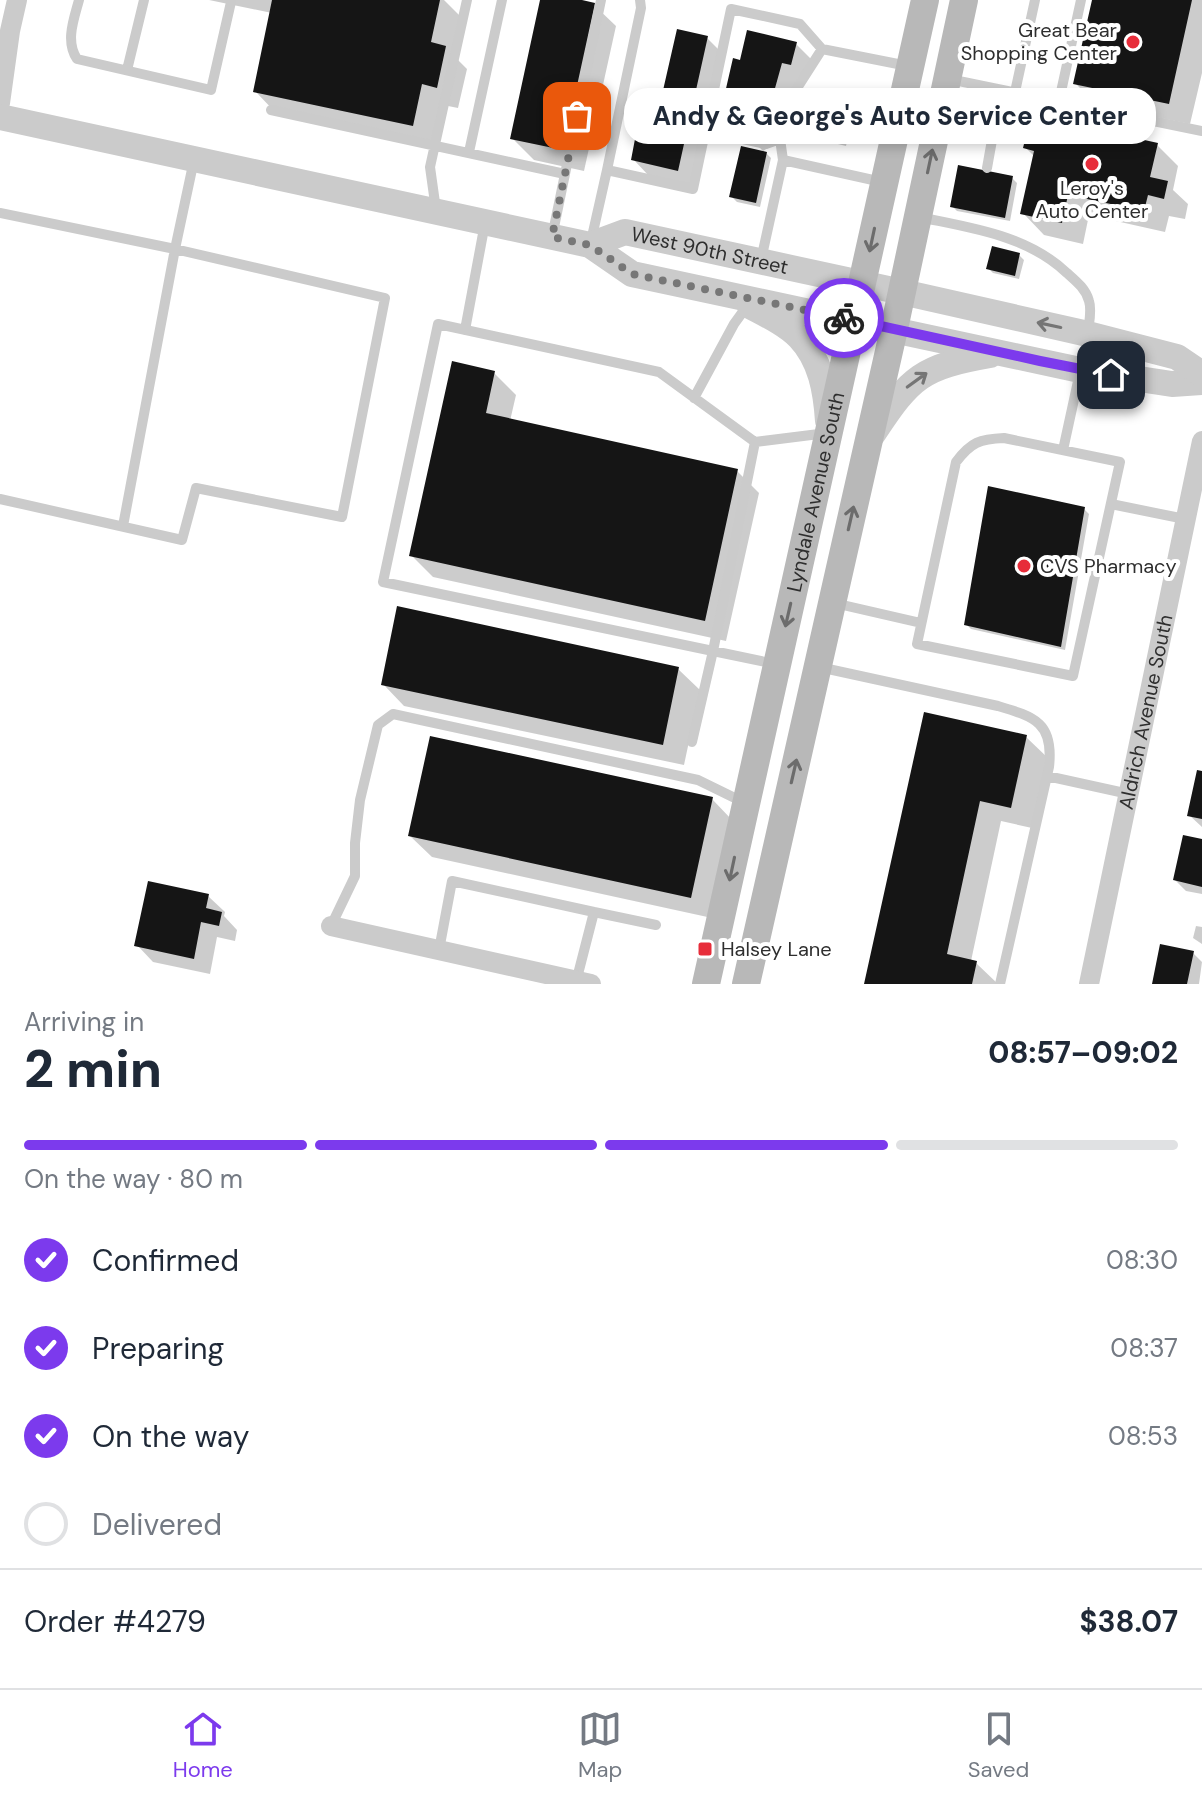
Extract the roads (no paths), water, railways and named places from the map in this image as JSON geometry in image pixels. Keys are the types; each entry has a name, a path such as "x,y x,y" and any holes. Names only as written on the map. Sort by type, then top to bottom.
{"main road":[{"name":"Lyndale Avenue South","path":"706,984 925,0"},
{"name":"Lyndale Avenue South","path":"746,984 894,329 964,0"}],"street":[{"path":"0,103 5,31 17,0"},
{"name":"West 90th Street","path":"0,117 590,245 632,274 739,299 854,320 1080,370 1172,384 1202,382"},
{"name":"West 90th Street","path":"590,245 625,232 1088,334 1177,357 1202,374"},
{"path":"739,299 779,322 798,336 810,351 827,397 829,433"},
{"path":"868,440 893,403 919,377 936,367 1002,353"},
{"name":"Aldrich Avenue South","path":"1089,984 1202,441"},
{"path":"331,926 581,983"}],"lane":[{"path":"79,0 70,49 77,59 211,90 231,2"},
{"path":"127,70 144,0"},
{"path":"436,212 430,167 467,0"},
{"path":"469,152 502,0"},
{"path":"552,237 601,0"},
{"path":"590,245 641,8 640,0"},
{"path":"1015,92 1035,0"},
{"path":"1059,101 1081,0"},
{"path":"607,170 693,189 731,9 800,24 822,49 910,66"},
{"path":"761,262 783,160 780,139 790,99 822,49"},
{"path":"947,78 1202,131"},
{"path":"987,168 1001,90"},
{"path":"271,110 565,174"},
{"path":"705,131 766,144 780,139"},
{"path":"123,526 194,160"},
{"path":"783,160 884,183"},
{"path":"0,213 175,249 385,298 342,517 196,488 182,540 0,499"},
{"path":"918,217 977,224 1029,246 1060,266 1082,286 1090,303 1088,334"},
{"path":"465,330 485,223"},
{"path":"694,398 734,324 739,299"},
{"path":"777,664 383,582 438,324 659,372 755,442 829,433"},
{"path":"1063,450 1080,370"},
{"path":"1004,438 1063,450 1120,462 1073,676 917,644 956,462 967,447 985,439 1004,438"},
{"path":"692,742 755,442"},
{"path":"1111,504 1185,519"},
{"path":"832,602 921,623"},
{"path":"817,666 998,706 1036,719 1046,733 1051,749 1047,776 1000,984"},
{"path":"331,926 355,876 360,800 378,725 393,714 698,780 746,803"},
{"path":"1047,776 1129,794"},
{"path":"439,950 452,881 656,925"},
{"path":"581,983 594,912"}],"place":[{"name":"Great Bear Shopping Center","path":"1133,42"},
{"name":"Andy & George's Auto Service Center","path":"577,116"},
{"name":"Leroy's Auto Center","path":"1092,164"},
{"name":"CVS Pharmacy","path":"1024,566"},
{"name":"Halsey Lane","path":"705,949"}]}
